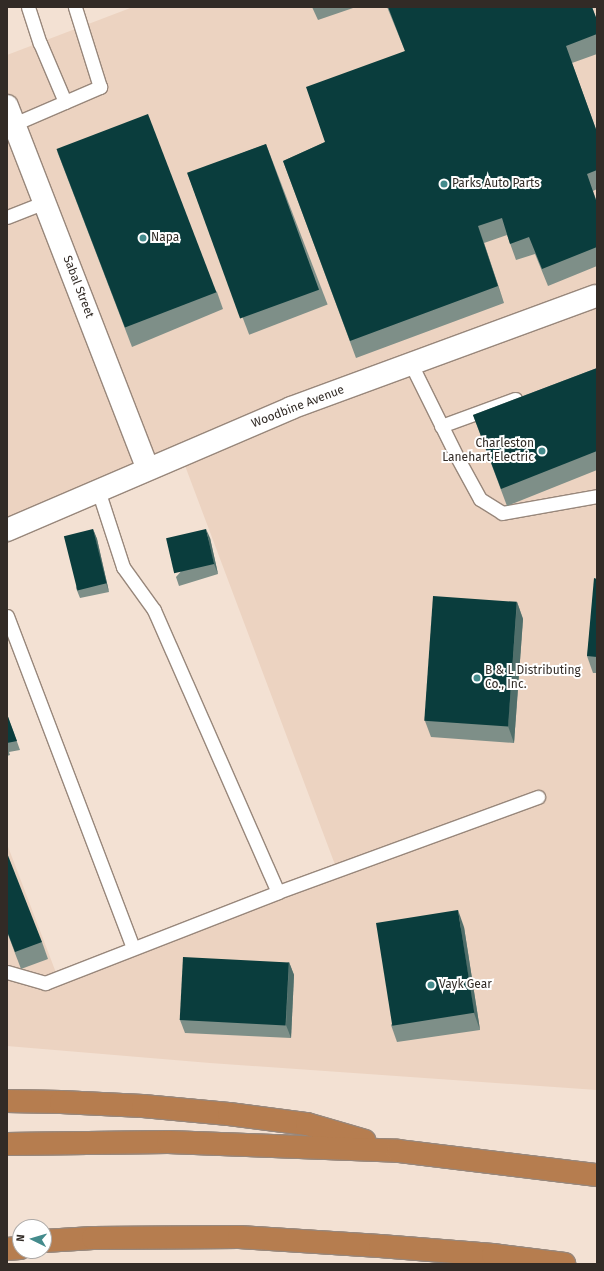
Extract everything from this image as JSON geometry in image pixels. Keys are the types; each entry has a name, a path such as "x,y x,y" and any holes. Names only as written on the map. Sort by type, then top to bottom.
{"highway":[{"path":"7,1101 136,1106 229,1114 307,1124 398,1151"},
{"path":"7,1144 168,1142 398,1151 597,1175"},
{"path":"52,1240 239,1237 493,1255 555,1263"},
{"path":"52,1243 93,1238"}],"street":[{"name":"Sabal Street","path":"12,126 44,202 148,469"},
{"name":"Woodbine Avenue","path":"7,530 291,408 596,297"}],"lane":[{"path":"28,7 40,42 65,102"},
{"path":"12,126 100,87 75,7"},
{"path":"7,217 44,202"},
{"path":"411,364 441,426 480,500 502,513 597,496"},
{"path":"441,426 530,394"},
{"path":"98,490 123,567 154,610 278,892"},
{"path":"7,616 132,948"},
{"path":"7,972 45,983 278,892 538,797"}],"shaded area":[{"path":"133,7 597,7 597,1090 210,1063 7,1046 7,844 58,978 337,870 181,455 7,530 7,55"}],"building":[{"name":"Parks Auto Parts","path":"388,7 592,7 597,20 597,34 566,46 597,132 597,170 587,174 597,203 597,247 542,269 529,237 510,244 502,218 478,226 498,286 350,341 283,161 325,142 306,87 405,51"},
{"name":"Napa","path":"148,114 216,292 125,327 57,149"},
{"path":"266,144 319,290 240,318 187,173"},
{"name":"Charleston Lanehart Electric","path":"597,368 597,451 501,489 473,415"},
{"path":"93,529 107,583 77,591 64,536"},
{"path":"206,529 214,564 174,573 166,538"},
{"path":"594,578 597,579 597,657 587,656"},
{"name":"B & L Distributing Co., Inc.","path":"433,596 517,602 508,727 424,721"},
{"path":"7,714 17,741 7,743"},
{"path":"7,853 42,942 15,952 7,931"},
{"name":"Vayk Gear","path":"458,910 474,1013 392,1026 376,923"},
{"path":"183,957 289,963 286,1025 180,1020"}],"place":[{"name":"Parks Auto Parts","path":"444,184"},
{"name":"Napa","path":"143,238"},
{"name":"Charleston Lanehart Electric","path":"542,451"},
{"name":"B & L Distributing Co., Inc.","path":"477,678"},
{"name":"Vayk Gear","path":"431,985"}]}
